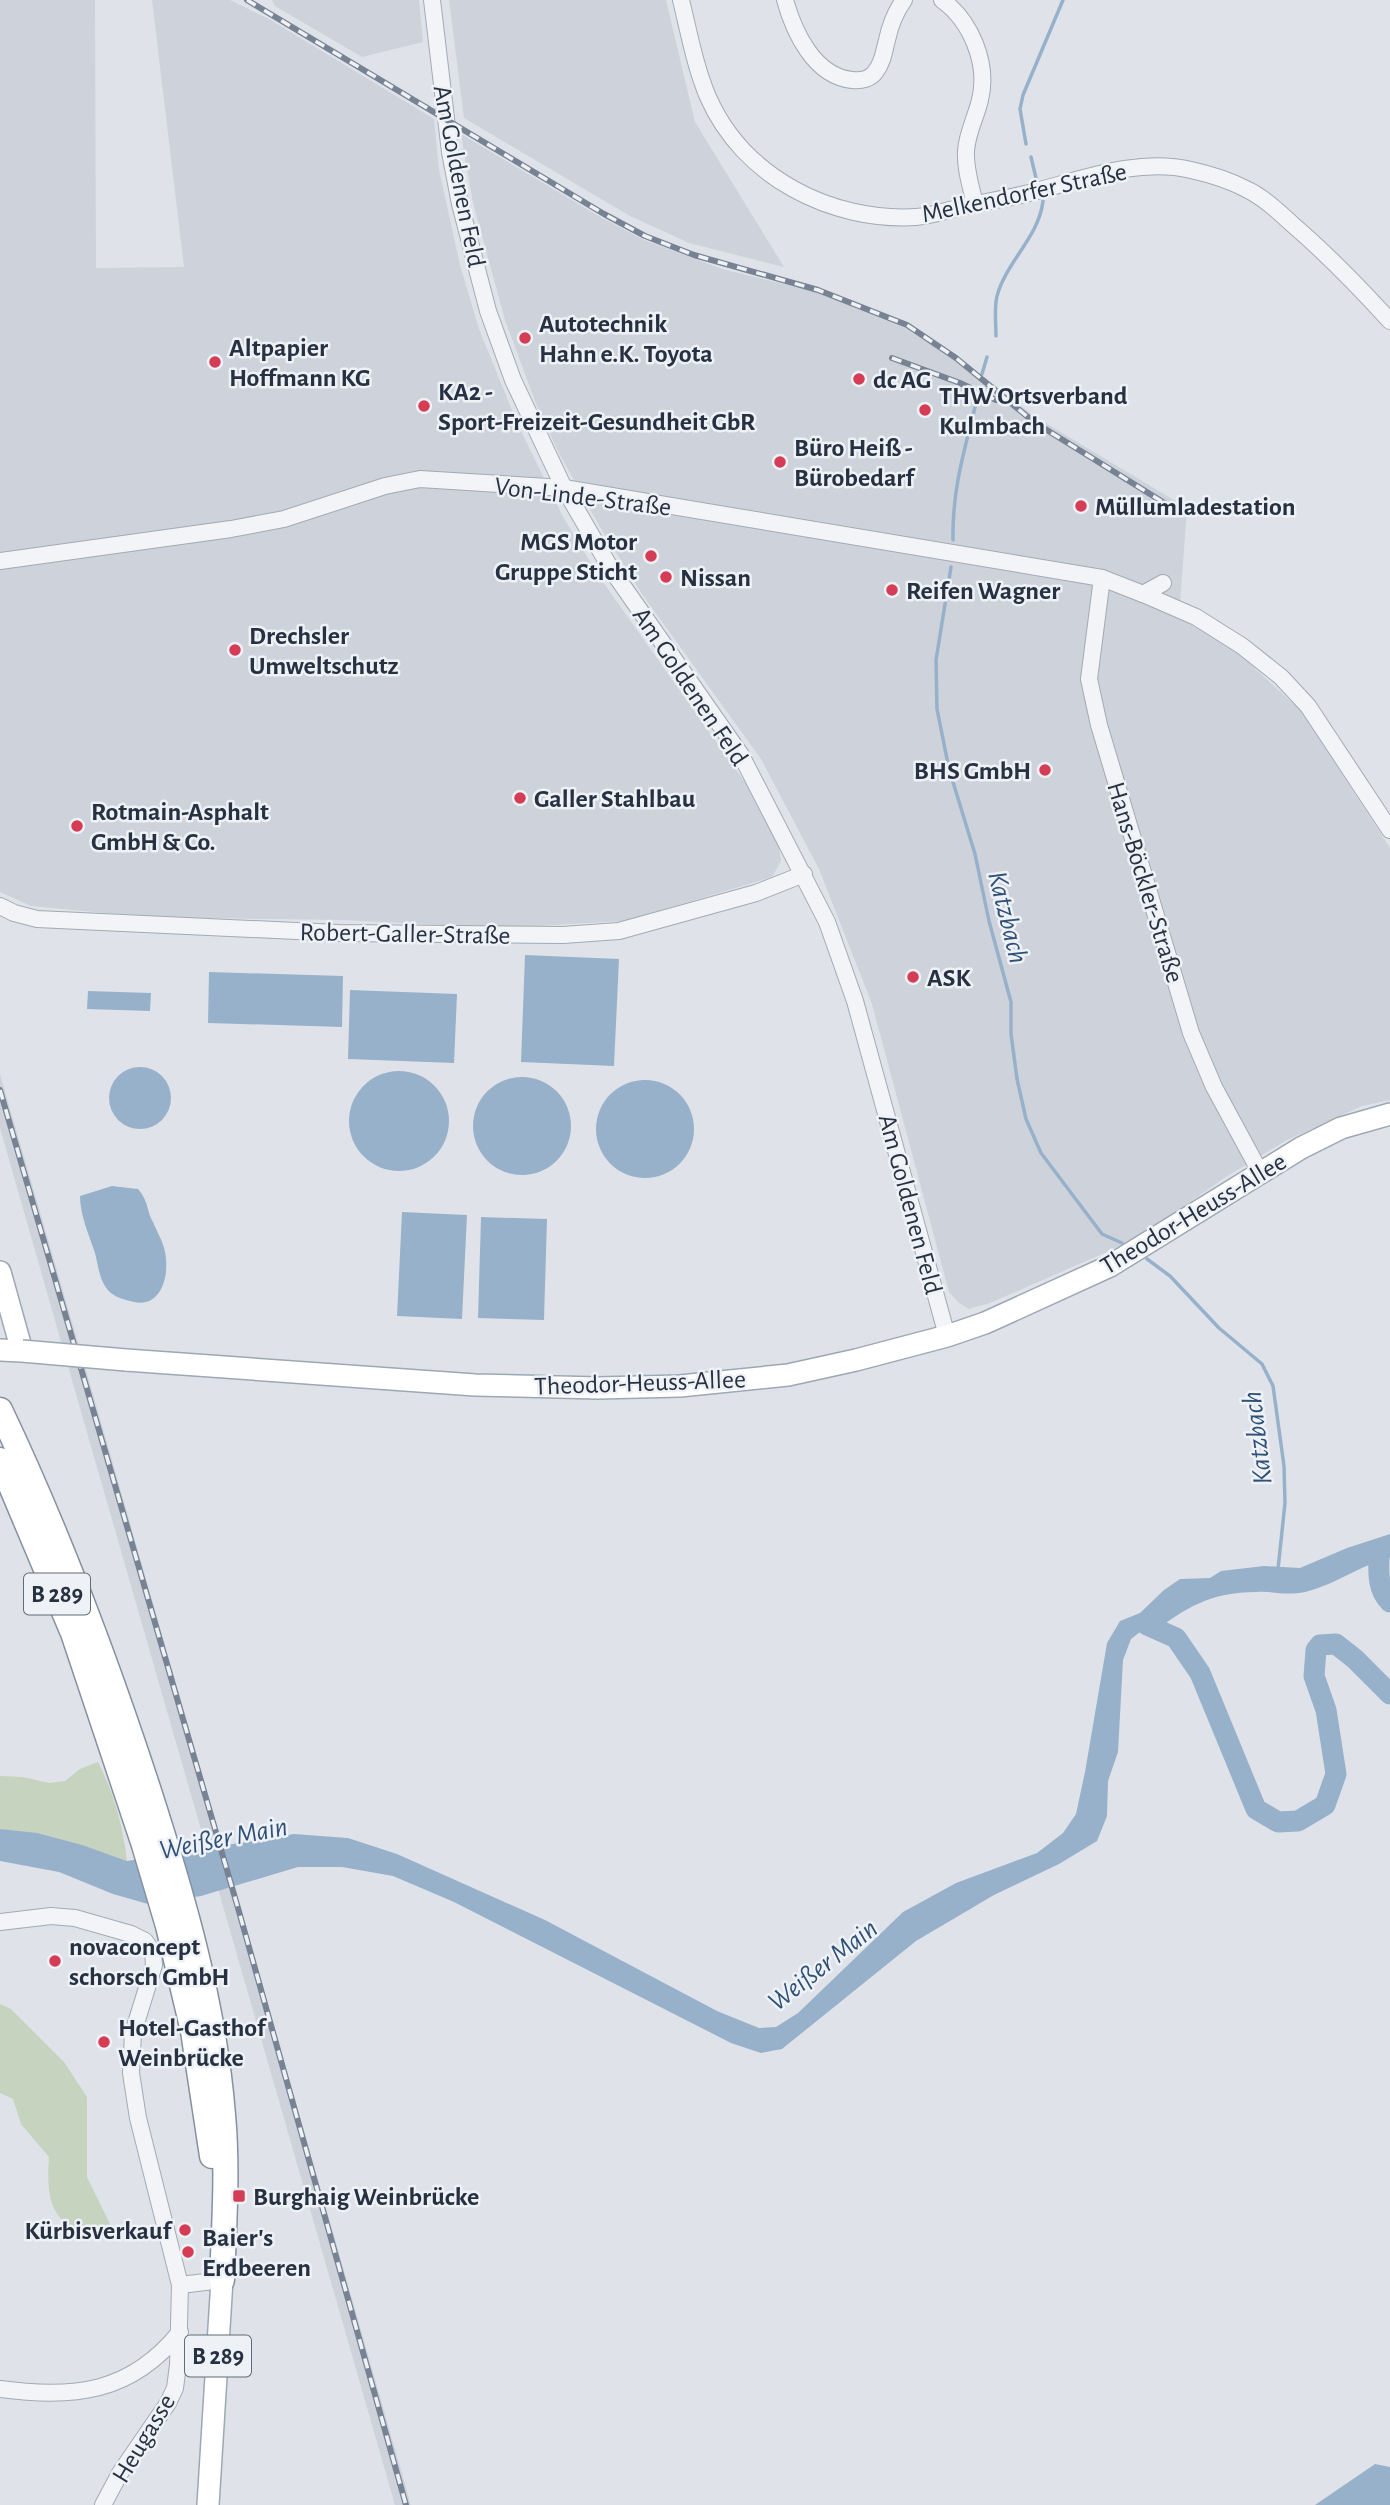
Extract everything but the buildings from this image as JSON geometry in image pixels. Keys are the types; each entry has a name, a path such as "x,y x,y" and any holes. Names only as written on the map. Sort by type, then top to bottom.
{"highway":[{"name":"B 289","path":"0,1410 73,1633 101,1681 155,1842 178,1924 209,2141 223,2215 222,2280"},
{"name":"B 289","path":"0,1460 26,1492"}],"main road":[{"name":"Theodor-Heuss-Allee","path":"0,1350 475,1385 598,1388 680,1386 788,1375 947,1336 1007,1314 1110,1266 1260,1172 1341,1128 1390,1114"},
{"path":"0,1272 22,1351"},
{"name":"B 289","path":"208,2505 222,2280"}],"street":[{"name":"Am Goldenen Feld","path":"432,0 450,152 470,248 488,311 513,380 564,488 611,569 741,755 827,922 855,1001 947,1336"},
{"name":"Melkendorfer Straße","path":"681,0 696,63 709,99 726,127 750,156 779,181 811,200 876,216 917,217 1022,195 1111,171 1167,165 1191,170 1248,189 1274,208 1329,256 1390,321"},
{"path":"786,0 791,22 810,53 839,78 854,80 865,79 876,72 883,58 894,19 904,0"},
{"path":"945,1 967,27 977,49 982,74 981,98 969,131 965,152 975,204"},
{"name":"Von-Linde-Straße","path":"0,561 275,521 385,486 420,479 564,488 1102,578 1196,617 1242,646 1282,677 1308,706 1390,830"},
{"name":"Hans-Böckler-Straße","path":"1102,578 1089,678 1099,726 1191,1033 1214,1087 1260,1172"},
{"path":"1143,594 1163,583"},
{"name":"Robert-Galler-Straße","path":"0,906 37,919 339,933 563,936 619,932 756,893 804,874"},
{"name":"Heugasse","path":"0,1922 51,1916 75,1918 131,1934 145,1941 153,1952 154,1965 133,2033 131,2073 138,2118 180,2285 180,2332 175,2388 120,2473 103,2505"},
{"path":"180,2285 222,2280"},
{"path":"0,2389 55,2393 85,2390 120,2381 150,2363 180,2332"}],"shaded area":[{"path":"0,0 95,0 96,268 184,267 152,0 230,0 269,19 434,119 439,170 460,265 479,329 518,425 562,515 598,575 751,791 779,848 781,861 772,877 624,921 500,928 343,920 147,917 31,906 0,892"},
{"path":"272,0 419,0 423,42 362,57 275,6"},
{"path":"449,0 666,0 695,122 784,267 689,243 630,216 464,118"},
{"path":"461,134 644,240 722,269 817,292 862,308 905,328 955,360 981,382 984,377 1034,416 1187,508 1179,618 1234,649 1301,711 1390,848 1390,1100 1362,1106 1287,1140 1224,1178 1141,1237 990,1303 969,1309 959,1303 949,1292 872,1004 819,869 761,759 642,594 600,527 560,455 538,409 505,320 473,203"},
{"path":"0,1074 411,2505 395,2505 0,1128"}],"green space":[{"path":"98,1762 117,1810 127,1861 65,1841 0,1829 0,1776 23,1777 49,1783 65,1781 80,1769"},
{"path":"0,2004 11,2009 64,2062 87,2097 87,2177 114,2232 81,2232 61,2219 55,2211 49,2191 49,2157 21,2124 13,2099 0,2093"}],"water":[{"path":"525,955 619,959 614,1066 521,1062"},
{"path":"209,972 343,976 342,1027 208,1023"},
{"path":"350,990 457,994 454,1063 348,1059"},
{"path":"88,991 151,993 150,1011 87,1009"},
{"path":"140,1067 152,1069 162,1076 169,1086 169,1110 162,1120 152,1127 140,1129 128,1127 118,1120 111,1110 109,1098 111,1086 118,1076 128,1069"},
{"path":"399,1071 427,1079 441,1093 449,1121 441,1149 427,1163 399,1171 371,1163 357,1149 349,1121 357,1093 371,1079"},
{"path":"522,1077 541,1081 556,1092 567,1107 571,1126 567,1145 556,1160 541,1171 522,1175 503,1171 488,1160 477,1145 473,1126 477,1107 488,1092 503,1081"},
{"path":"645,1080 664,1084 680,1094 690,1110 694,1129 690,1148 680,1164 664,1174 645,1178 626,1174 610,1164 600,1148 596,1129 600,1110 610,1094 626,1084"},
{"path":"112,1186 138,1189 163,1244 166,1261 164,1281 156,1296 149,1301 141,1303 114,1295 104,1285 100,1276 83,1218 80,1196"},
{"path":"402,1212 467,1215 462,1319 397,1316"},
{"path":"481,1217 547,1219 544,1320 478,1318"},
{"path":"1390,1534 1390,1558 1368,1565 1327,1585 1298,1593 1240,1593 1211,1598 1175,1617 1149,1635 1140,1632 1131,1639 1123,1660 1118,1752 1108,1781 1107,1816 1097,1841 1059,1864 994,1895 916,1941 782,2049 761,2053 731,2043 454,1902 393,1876 342,1867 298,1867 201,1896 148,1904 113,1894 59,1872 0,1861 0,1829 37,1833 127,1861 294,1834 348,1838 397,1854 545,1920 717,2011 759,2028 776,2027 798,2013 903,1912 956,1883 1037,1853 1063,1833 1076,1814 1107,1643 1120,1621 1140,1613 1180,1579 1210,1578 1221,1571 1264,1566 1300,1568"},
{"path":"1375,2464 1390,2467 1390,2505 1315,2505"}],"waterway":[{"name":"Katzbach","path":"1026,144 1020,109 1023,95 1063,0"},
{"name":"Katzbach","path":"1031,157 1036,178"},
{"name":"Katzbach","path":"996,336 995,311 1001,284 1029,238 1043,201"},
{"name":"Katzbach","path":"982,374 987,357"},
{"name":"Katzbach","path":"953,540 957,486 977,399"},
{"name":"Katzbach","path":"951,567 936,660 937,709 949,769 975,854 989,921 1011,1002 1011,1034 1026,1119 1041,1153 1102,1234 1122,1243"},
{"name":"Katzbach","path":"1147,1259 1170,1276 1219,1328 1262,1364 1273,1386 1284,1466 1285,1503 1278,1569"},
{"path":"1379,1551 1380,1584 1390,1602"},
{"path":"1147,1625 1176,1638 1200,1673 1256,1809 1278,1822 1298,1821 1325,1805 1336,1774 1326,1710 1314,1676 1316,1650 1320,1645 1336,1644 1390,1694"}],"railway":[{"path":"247,0 645,236 694,255 818,290 907,325 956,358 1034,422 1179,512"},
{"path":"892,358 960,383 996,400"},
{"path":"0,1090 238,1908 406,2505"}],"place":[{"name":"Autotechnik Hahn e.K. Toyota","path":"525,338"},
{"name":"Altpapier Hoffmann KG","path":"215,362"},
{"name":"dc AG","path":"859,379"},
{"name":"KA2 - Sport-Freizeit-Gesundheit GbR","path":"424,406"},
{"name":"THW Ortsverband Kulmbach","path":"925,410"},
{"name":"Büro Heiß - Bürobedarf","path":"780,462"},
{"name":"Müllumladestation","path":"1081,506"},
{"name":"MGS Motor Gruppe Sticht","path":"651,556"},
{"name":"Nissan","path":"666,577"},
{"name":"Reifen Wagner","path":"892,590"},
{"name":"Drechsler Umweltschutz","path":"235,650"},
{"name":"BHS GmbH","path":"1045,770"},
{"name":"Galler Stahlbau","path":"520,798"},
{"name":"Rotmain-Asphalt GmbH & Co.","path":"77,826"},
{"name":"ASK","path":"913,977"},
{"name":"novaconcept schorsch GmbH","path":"55,1961"},
{"name":"Hotel-Gasthof Weinbrücke","path":"104,2042"},
{"name":"Burghaig Weinbrücke","path":"239,2196"},
{"name":"Kürbisverkauf","path":"185,2230"},
{"name":"Baier's Erdbeeren","path":"188,2252"}],"water label":[{"name":"Weißer Main","path":"223,1837"},
{"name":"Weißer Main","path":"822,1964"}]}
